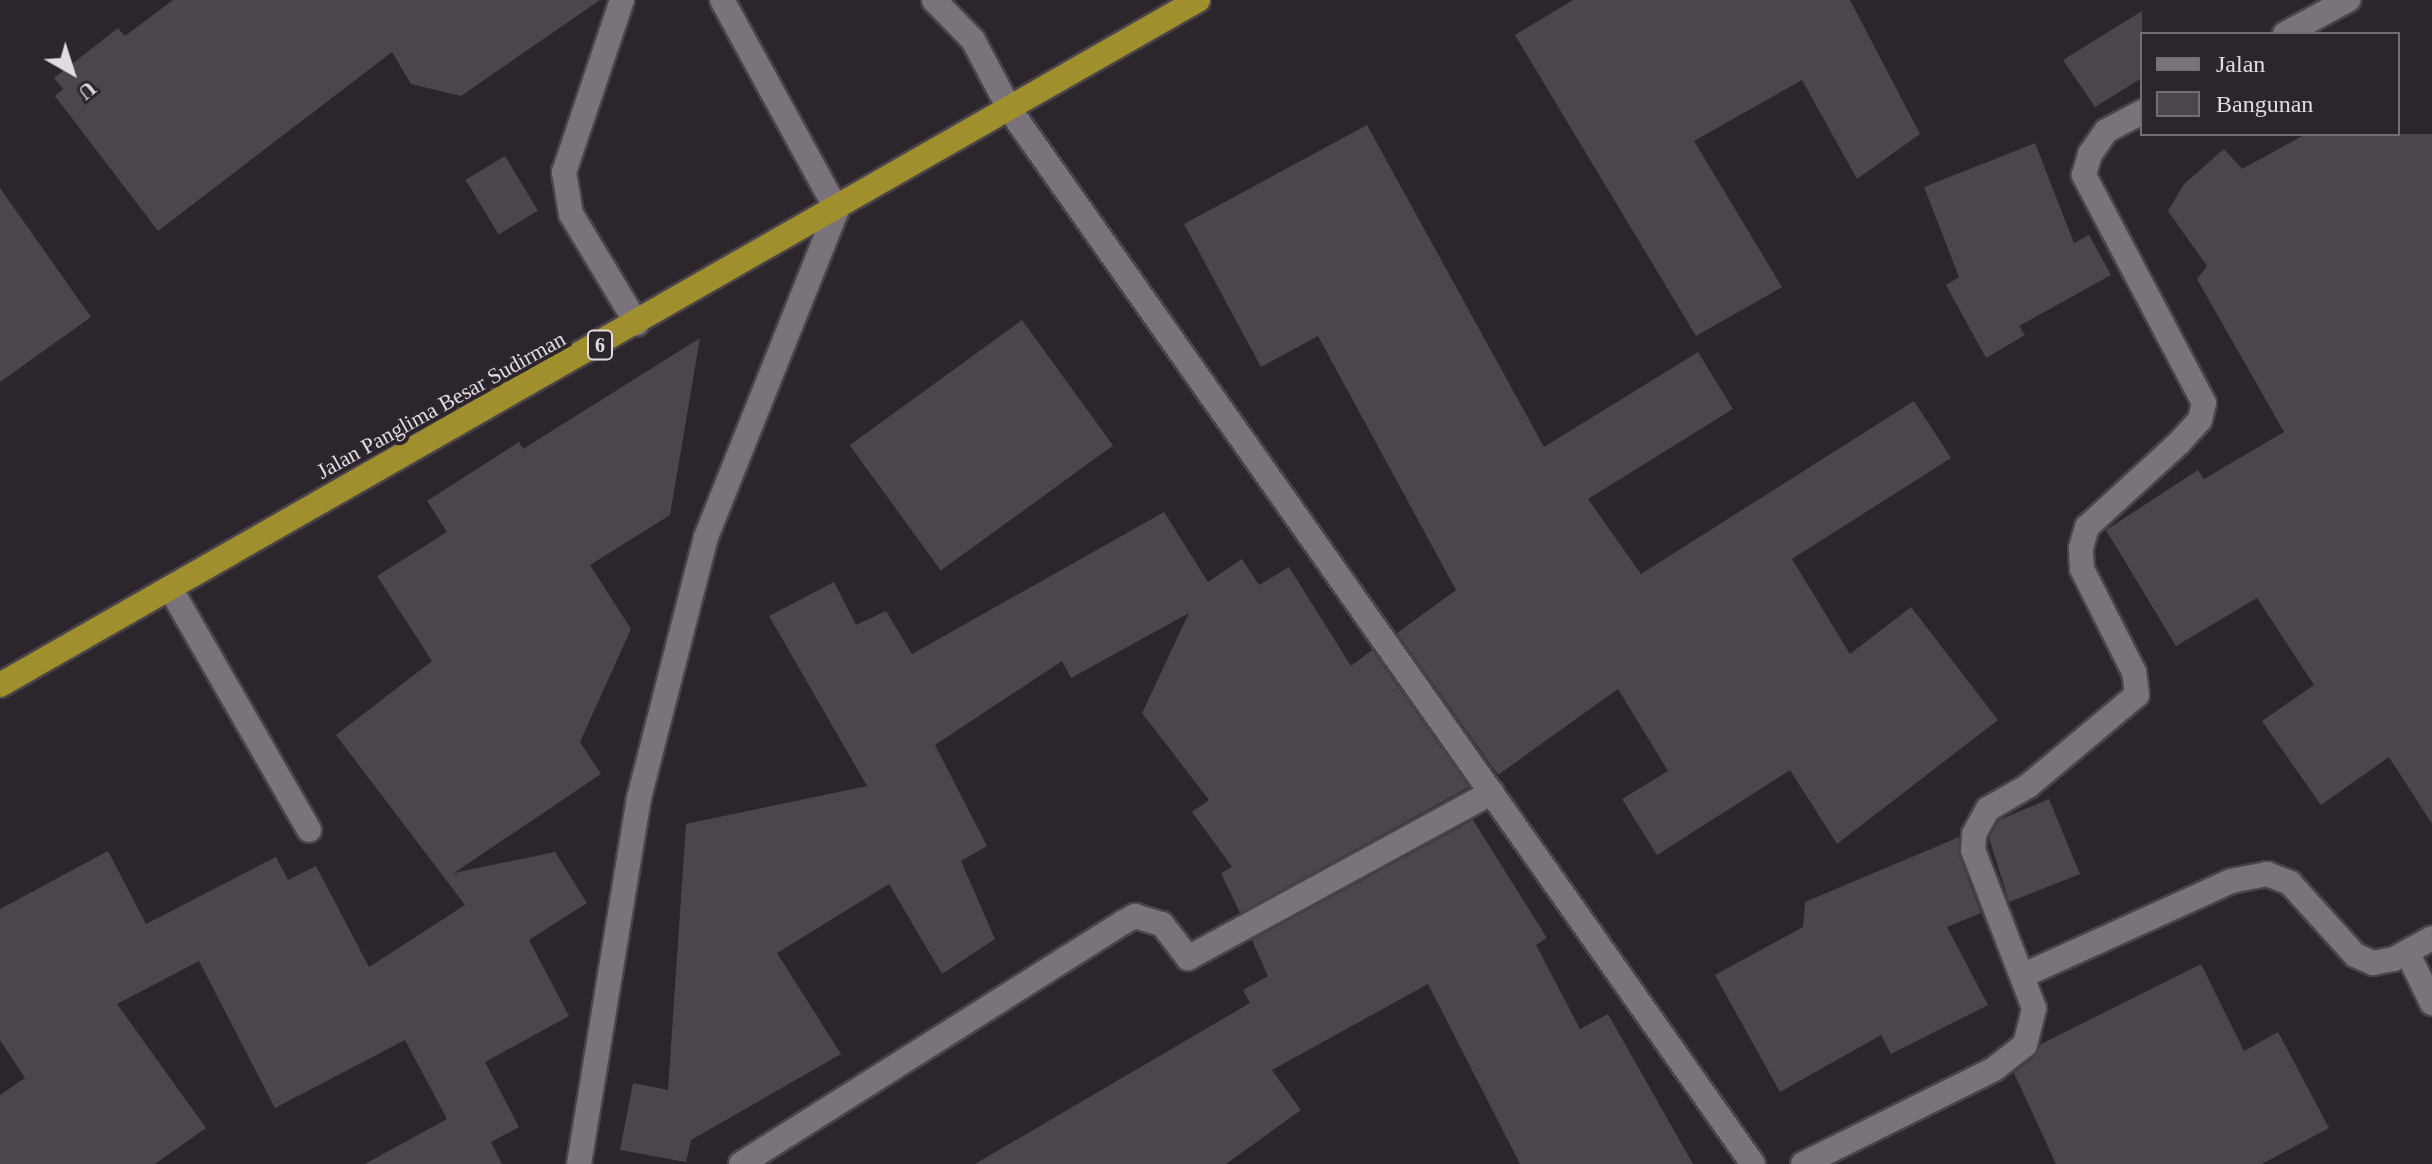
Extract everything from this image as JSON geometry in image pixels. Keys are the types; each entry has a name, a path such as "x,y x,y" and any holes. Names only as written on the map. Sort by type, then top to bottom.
{"highway":[{"name":"Jalan Panglima Besar Sudirman","path":"0,685 837,210 1198,0"}],"street":[{"path":"622,0 564,172 571,214 637,324"},
{"path":"579,1164 639,798 706,537 837,210 722,0"},
{"path":"934,0 973,40 1010,110 1753,1164"},
{"path":"2289,32 2348,0"},
{"path":"1803,1164 1994,1069 2025,1045 2034,1008 2024,975 1973,850 1974,834 1988,809 2028,786 2137,695 2134,672 2082,569 2081,548 2087,527 2179,443 2200,420 2204,403 2084,175 2090,154 2106,131 2140,113"},
{"path":"170,588 309,830"},
{"path":"741,1164 1135,916 1162,924 1188,958 1492,792"},
{"path":"2024,975 2231,881 2267,874 2290,883 2355,955 2373,963 2407,952 2432,938"},
{"path":"2407,952 2432,1003"}],"building":[{"path":"173,0 600,0 461,96 411,84 392,52 158,231 55,96 63,89 54,78 118,28 125,36"},
{"path":"1573,0 1850,0 1920,134 1857,179 1802,80 1694,141 1782,287 1696,336 1515,35"},
{"path":"2142,11 2140,79 2095,107 2063,60"},
{"path":"1367,125 1544,447 1698,352 1733,409 1588,499 1641,574 1914,401 1951,458 1792,559 1850,654 1911,607 1998,720 1837,844 1790,770 1657,855 1622,799 1668,771 1618,689 1498,775 1397,633 1456,590 1318,336 1261,367 1184,224"},
{"path":"2432,134 2432,824 2389,757 2321,805 2262,721 2314,685 2257,598 2176,646 2106,530 2198,470 2204,479 2284,432 2197,279 2207,266 2168,211 2184,184 2224,149 2242,169 2302,136"},
{"path":"2035,143 2074,243 2089,235 2111,275 2019,326 2025,335 1986,358 1946,285 1959,277 1924,187"},
{"path":"505,156 538,211 499,235 466,180"},
{"path":"0,188 91,317 0,382"},
{"path":"1022,320 1113,445 941,571 850,445"},
{"path":"700,338 670,515 590,565 631,629 580,742 601,774 454,873 555,852 587,903 529,940 569,1016 485,1062 519,1127 491,1142 502,1164 365,1164 447,1119 405,1040 275,1108 199,961 117,1004 206,1128 155,1164 0,1164 0,1095 25,1078 0,1040 0,909 108,851 146,924 276,857 288,880 316,866 369,967 465,905 336,735 432,661 377,576 447,532 427,501 519,442 523,449"},
{"path":"1164,512 1208,582 1242,559 1259,585 1289,567 1351,666 1372,650 1469,787 1240,913 1221,873 1232,867 1192,812 1209,800 1142,713 1189,613 1071,678 1062,661 935,745 987,846 961,861 995,939 942,974 889,884 777,953 841,1054 691,1140 686,1162 620,1150 633,1083 668,1090 686,824 867,786 769,616 834,582 856,625 886,611 912,654"},
{"path":"2049,799 2080,874 2009,902 1989,838 1999,820"},
{"path":"1473,820 1547,938 1536,945 1580,1029 1608,1014 1693,1164 1520,1164 1428,984 1272,1070 1301,1110 1226,1164 975,1164 1250,1003 1243,990 1268,976 1252,940"},
{"path":"1959,837 1959,855 1981,913 1947,927 1988,1005 1891,1054 1881,1035 1780,1092 1715,975 1803,927 1805,902"},
{"path":"2201,964 2244,1051 2278,1032 2329,1128 2262,1164 2056,1164 2014,1073 2034,1057 2041,1044"}]}
